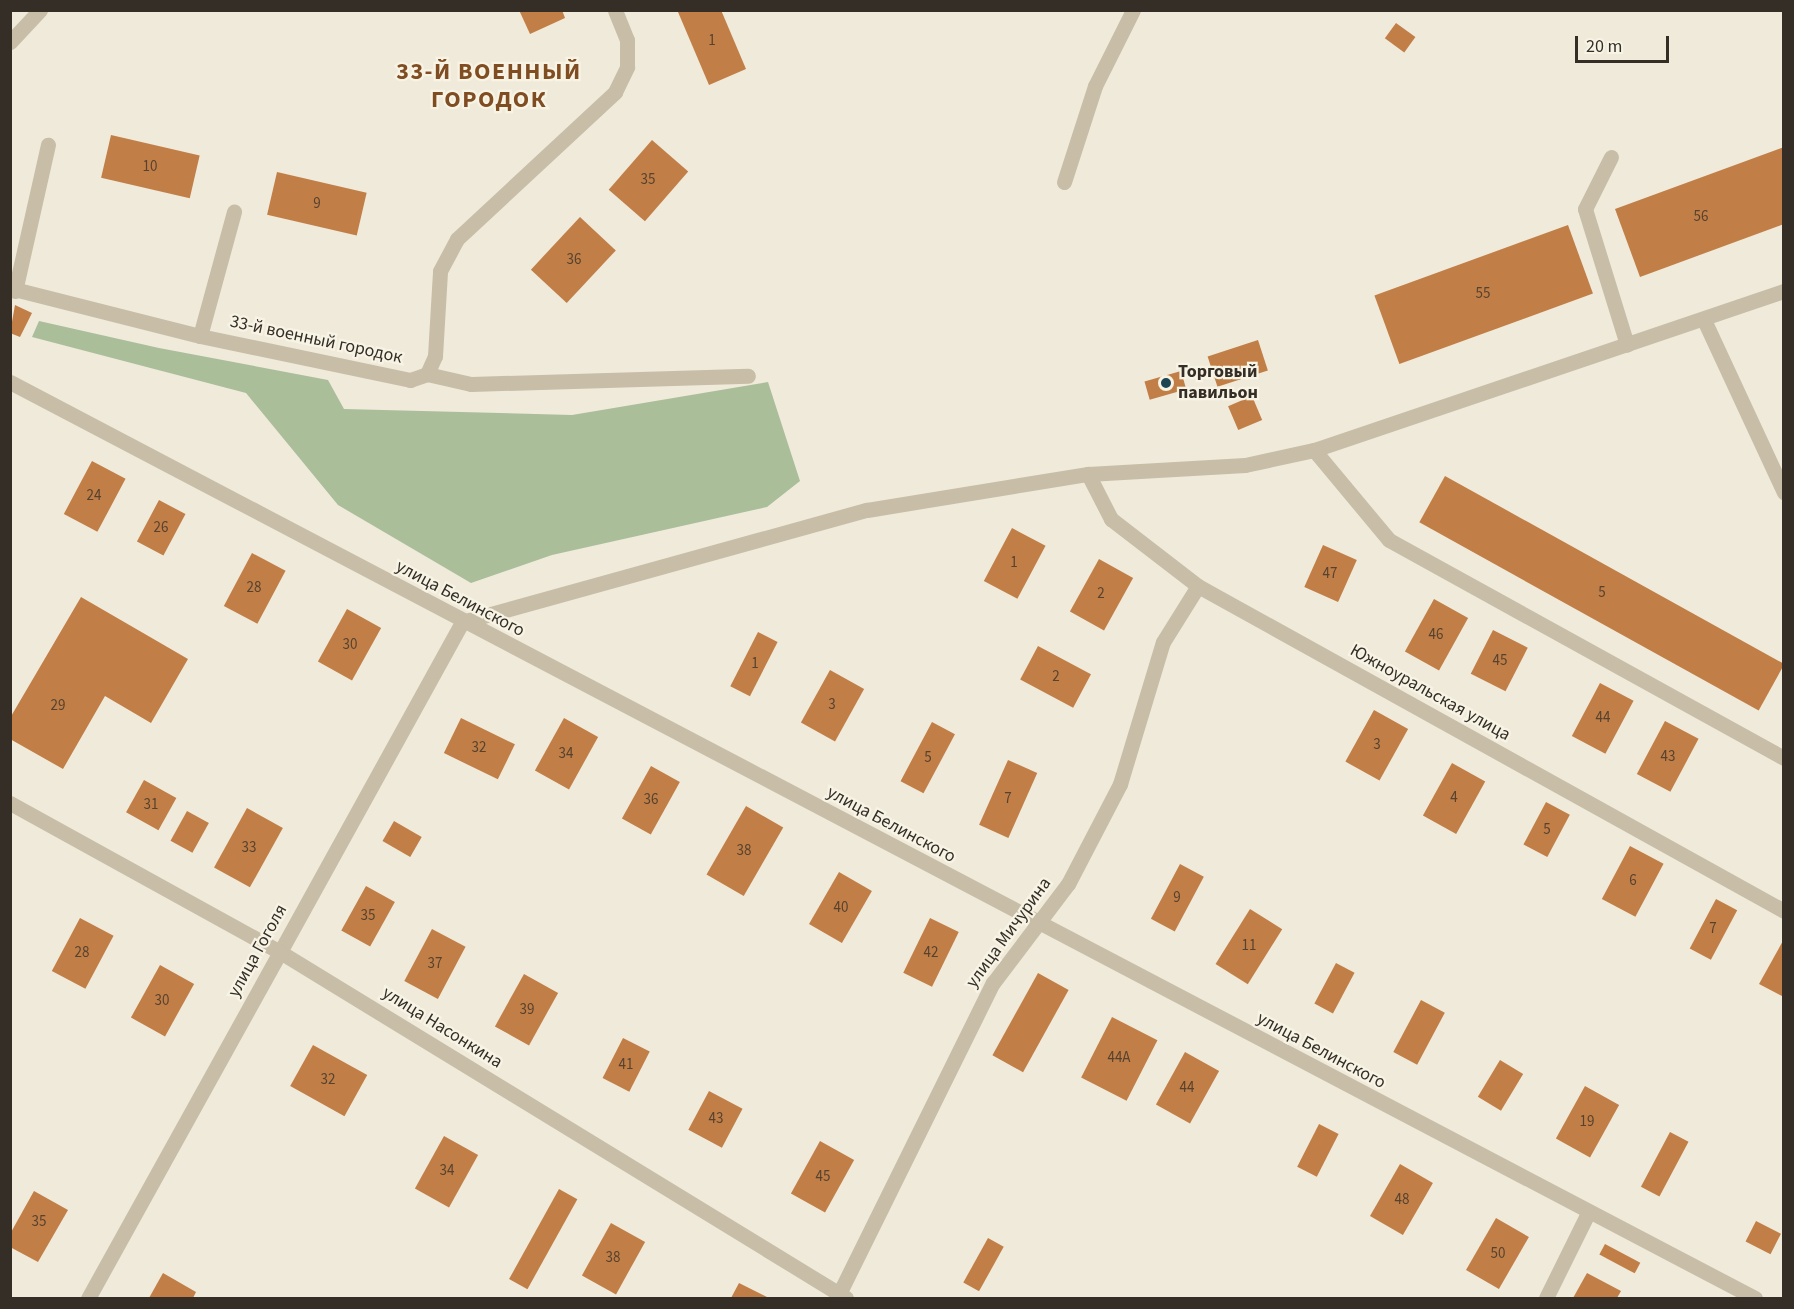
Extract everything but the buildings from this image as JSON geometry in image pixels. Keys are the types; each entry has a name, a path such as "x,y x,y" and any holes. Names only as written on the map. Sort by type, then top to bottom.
{"street":[{"path":"10,42 40,10"},
{"path":"427,374 435,356 440,271 457,239 615,92 627,66 627,40 615,10"},
{"path":"1064,182 1095,86 1132,10"},
{"path":"13,290 48,145"},
{"path":"1611,157 1585,210 1627,345"},
{"path":"200,336 234,212"},
{"name":"33-й военный городок","path":"13,290 200,336 410,380 427,374 471,384 748,376"},
{"path":"462,622 867,510 1088,474 1245,465 1314,450 1704,320 1784,291"},
{"path":"1704,320 1784,492"},
{"name":"улица Белинского","path":"10,382 462,622 1755,1299"},
{"path":"1314,450 1389,540 1784,758"},
{"name":"Южноуральская улица","path":"1088,474 1111,519 1198,586 1784,911"},
{"name":"улица Мичурина","path":"841,1297 993,983 1068,884 1120,784 1163,642 1198,586"},
{"name":"улица Гоголя","path":"88,1299 462,622"},
{"name":"улица Насонкина","path":"10,803 280,952 841,1297"},
{"path":"1546,1299 1588,1213"}],"green space":[{"path":"39,321 159,348 328,380 344,409 572,415 768,382 800,481 767,507 552,555 471,583 338,505 246,393 32,337"}],"place":[{"name":"Торговый павильон","path":"1166,383"}],"district":[{"name":"33-Й ВОЕННЫЙ ГОРОДОК","path":"489,86"}]}
